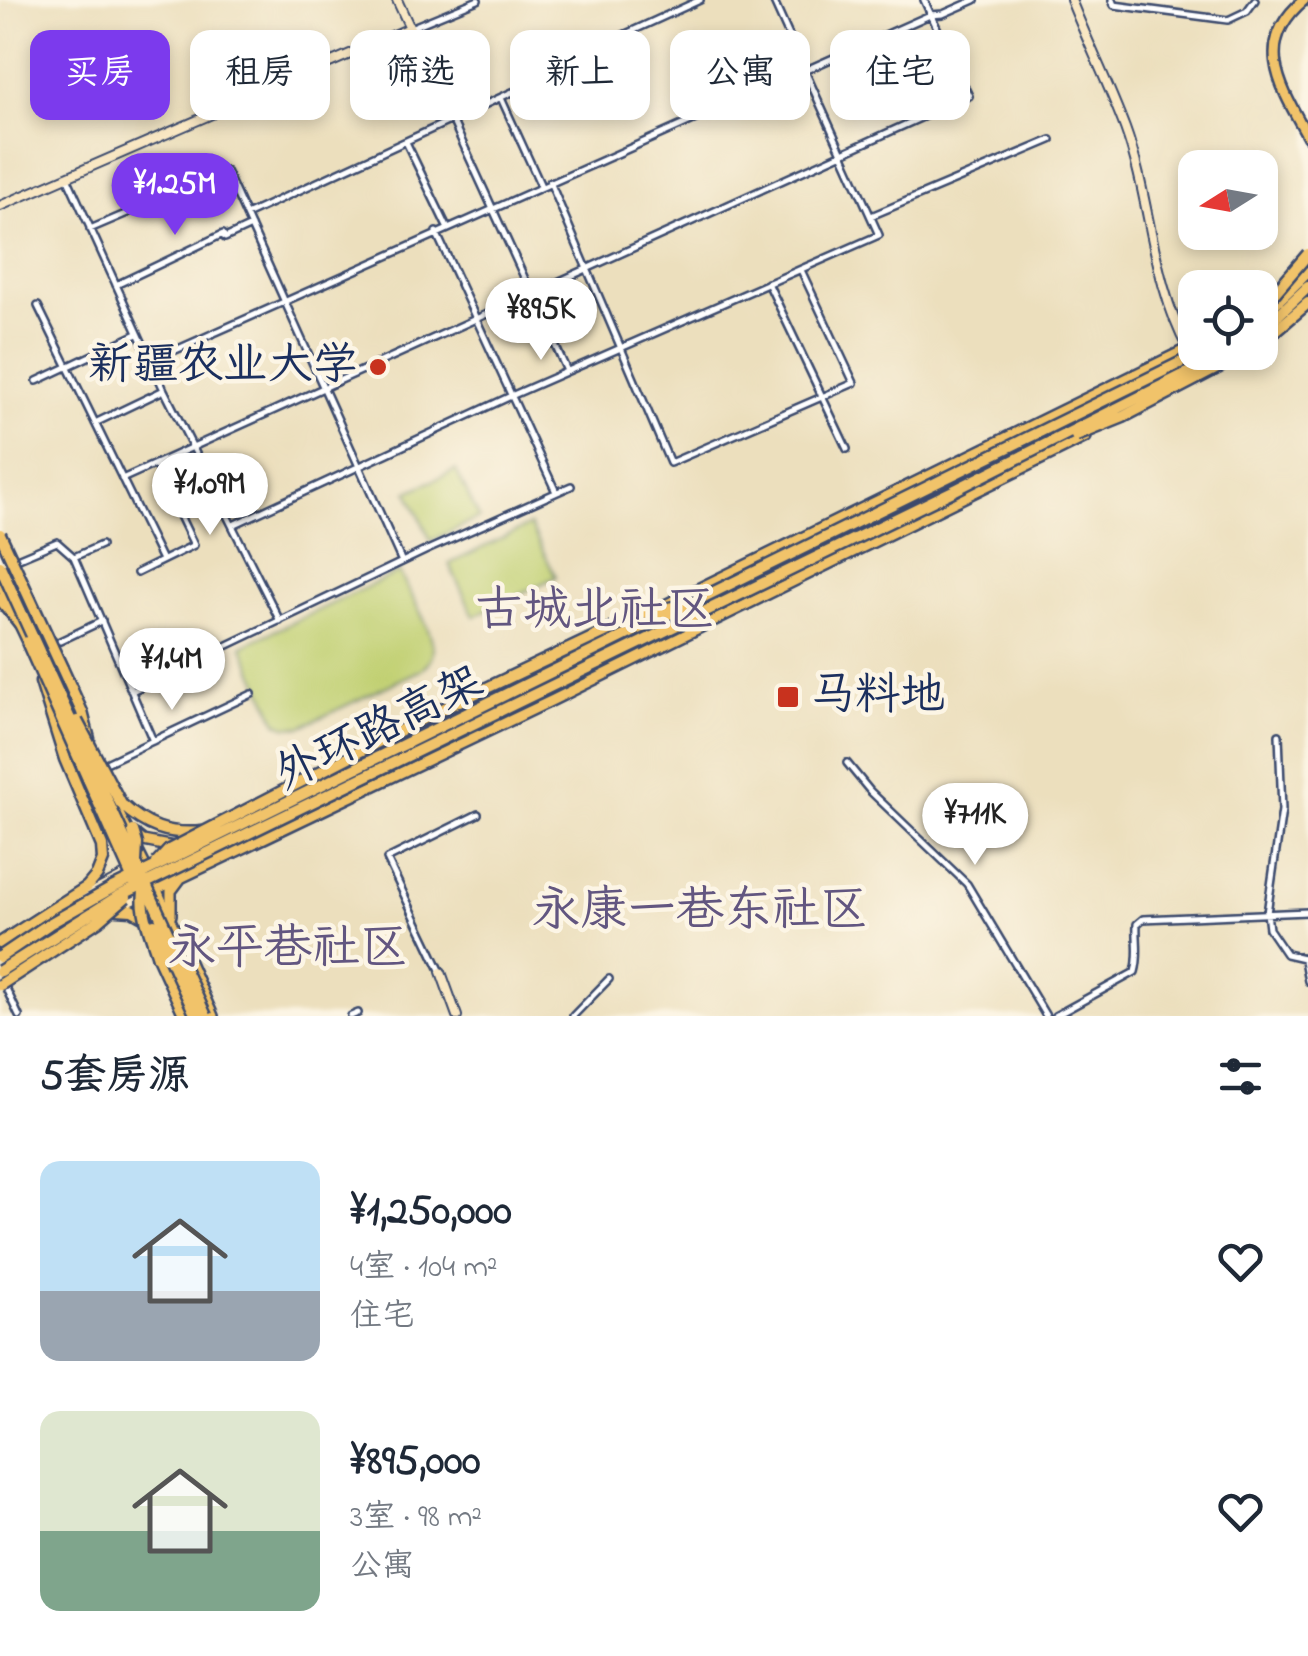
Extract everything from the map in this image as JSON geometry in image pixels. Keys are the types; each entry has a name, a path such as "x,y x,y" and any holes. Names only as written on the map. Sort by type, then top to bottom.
{"highway":[{"path":"1278,288 1308,254"},
{"path":"1278,301 1308,272"},
{"path":"1278,319 1308,288"},
{"path":"1278,324 1308,301"},
{"name":"外环路高架","path":"0,956 81,904 1178,364"},
{"name":"外环路高架","path":"0,974 117,898 1194,370"},
{"path":"1046,445 1112,422 1213,370"},
{"path":"0,534 82,712 99,774"},
{"path":"1,561 22,621 210,1016"},
{"path":"0,582 195,1016"},
{"path":"0,599 22,621 121,804 137,844 135,871 127,895 98,921 0,985"},
{"path":"185,1016 143,913 142,895 148,876 169,850 434,713 645,613 695,602"},
{"path":"0,945 87,887 103,860 97,831 65,759 36,662"},
{"path":"121,804 158,830 180,834 203,832"},
{"path":"117,909 132,910 151,921"}],"main road":[{"path":"0,206 410,28 396,0"},
{"path":"1071,0 1126,130 1155,257 1178,327"},
{"path":"1304,0 1294,8 1282,30 1276,65 1284,96 1308,136"},
{"path":"1278,291 1308,262"},
{"path":"0,945 65,906 437,718 492,686 1178,354"},
{"path":"0,974 140,897 554,700 1132,414 1207,370"},
{"path":"1,561 172,923 210,1016"},
{"path":"0,582 22,621 129,873 195,1016"},
{"path":"126,828 143,841 182,847"},
{"path":"172,923 171,890 180,878"},
{"path":"441,972 457,1016"}],"street":[{"path":"478,0 410,28 567,370"},
{"path":"246,215 594,54 595,48 700,0"},
{"path":"773,0 787,30"},
{"path":"122,479 968,96 924,0"},
{"path":"810,67 930,14 944,14 975,0"},
{"path":"1112,0 1114,6 1228,20 1247,11 1255,0"},
{"path":"233,525 567,370 879,235 810,80"},
{"path":"501,98 540,186"},
{"path":"150,361 690,120"},
{"path":"871,216 1050,140"},
{"path":"406,142 447,228"},
{"path":"90,229 226,171 402,562"},
{"path":"68,177 137,334 280,620"},
{"path":"550,182 670,463 854,383 800,269"},
{"path":"116,285 224,234 225,238 251,226"},
{"path":"436,232 556,492"},
{"path":"768,283 847,449"},
{"path":"38,306 162,560"},
{"path":"36,382 137,334"},
{"path":"95,422 164,390"},
{"path":"136,573 194,545 155,464"},
{"path":"132,691 571,486"},
{"path":"1,561 57,542 74,557 152,741"},
{"path":"74,557 101,545"},
{"path":"60,641 102,622"},
{"path":"106,763 252,694"},
{"path":"1279,735 1282,810 1267,913 1269,929 1286,954 1306,959 1308,981"},
{"path":"847,763 870,791 967,884 1046,1016"},
{"path":"441,972 387,859 478,814"},
{"path":"1056,1016 1135,972 1139,956 1137,924 1142,919 1308,912"},
{"path":"0,974 19,1016"},
{"path":"573,1016 610,979"}],"green space":[{"path":"456,470 479,518 431,541 408,492"},
{"path":"530,525 556,577 474,616 449,564"},
{"path":"399,572 429,631 433,649 427,663 421,670 301,727 277,722 242,646"}],"place":[{"name":"新疆农业大学","path":"378,367"},
{"name":"马料地","path":"788,697"}],"district":[{"name":"古城北社区","path":"595,612"},
{"name":"永康一巷东社区","path":"700,912"},
{"name":"永平巷社区","path":"288,950"}]}
